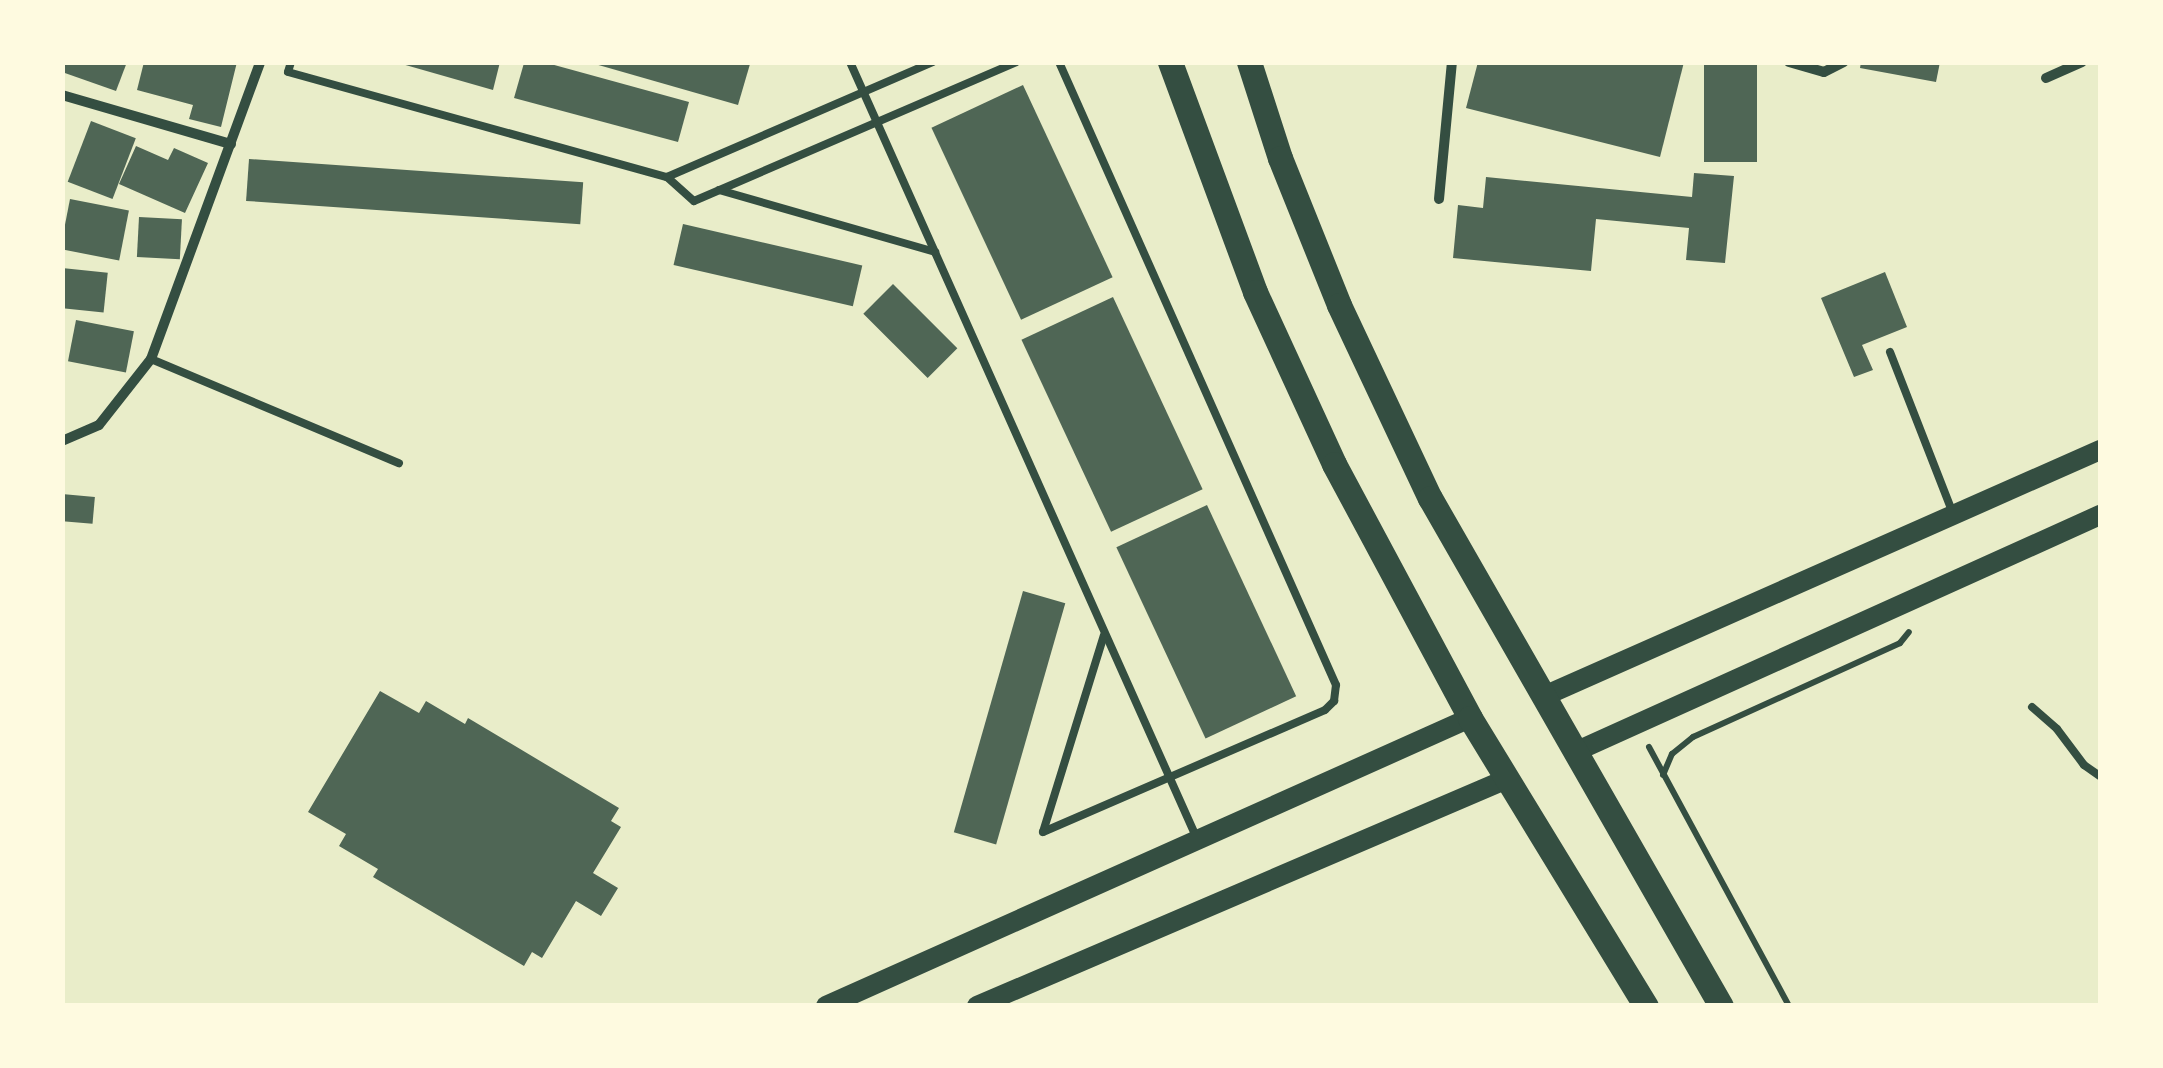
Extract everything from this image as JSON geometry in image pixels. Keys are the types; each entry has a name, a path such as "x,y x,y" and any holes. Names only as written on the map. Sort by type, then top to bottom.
{"main road":[{"path":"1170,62 1255,292 1334,464 1470,718 1646,1006"},
{"path":"1250,62 1280,158 1338,305 1430,498 1721,1006"},
{"path":"1542,696 2100,450"},
{"path":"1577,751 2100,515"},
{"path":"826,1006 1470,718"},
{"path":"977,1006 1508,779"}],"street":[{"path":"62,441 99,425 151,358 260,62"},
{"path":"1438,199 1452,62"},
{"path":"1790,62 1824,72 1844,62"},
{"path":"2046,78 2082,62"},
{"path":"62,95 231,144"}],"lane":[{"path":"291,62 288,72 667,177 694,201 1016,62"},
{"path":"850,62 1197,840"},
{"path":"667,177 933,62"},
{"path":"1059,62 1336,685 1334,700 1325,710 1043,832 1105,634"},
{"path":"718,190 935,252"},
{"path":"1890,352 1954,515"},
{"path":"151,358 398,463"},
{"path":"2032,707 2057,729 2084,765 2100,776"}],"path":[{"path":"1663,774 1672,754 1693,737 1900,643 1920,619 1930,591"},
{"path":"1637,723 1789,1006"}],"building":[{"path":"62,62 127,62 116,91 62,72"},
{"path":"144,62 237,62 221,127 189,119 193,105 137,90"},
{"path":"395,62 500,62 493,90"},
{"path":"588,62 745,62 750,64 738,105"},
{"path":"1478,62 1684,62 1660,157 1466,108"},
{"path":"1704,62 1757,62 1757,162 1704,162"},
{"path":"1861,62 1940,62 1936,82 1860,68"},
{"path":"524,63 547,63 689,102 678,142 514,98"},
{"path":"1023,85 1113,277 1021,320 931,128"},
{"path":"91,121 136,138 113,199 68,182"},
{"path":"136,146 168,160 174,148 208,163 185,213 119,184"},
{"path":"249,159 583,182 580,224 246,201"},
{"path":"1694,173 1734,176 1725,263 1686,260 1689,228 1596,219 1591,271 1453,258 1458,205 1483,208 1486,177 1692,197"},
{"path":"70,199 129,210 119,261 62,249"},
{"path":"139,217 182,219 180,259 137,257"},
{"path":"683,224 862,265 853,306 674,265"},
{"path":"62,268 108,273 104,313 62,308"},
{"path":"1885,272 1907,327 1862,345 1873,370 1854,377 1821,298"},
{"path":"893,284 957,348 928,378 863,314"},
{"path":"1113,297 1203,489 1111,532 1021,340"},
{"path":"76,320 134,331 126,372 68,361"},
{"path":"62,494 95,497 93,524 62,521"},
{"path":"1207,505 1296,696 1206,738 1116,547"},
{"path":"1023,591 1065,603 996,844 954,832"},
{"path":"380,691 419,713 426,701 465,724 468,718 619,808 611,821 621,827 593,873 618,888 601,916 576,901 542,958 532,952 524,966 373,877 378,869 339,846 346,834 308,812"}]}
